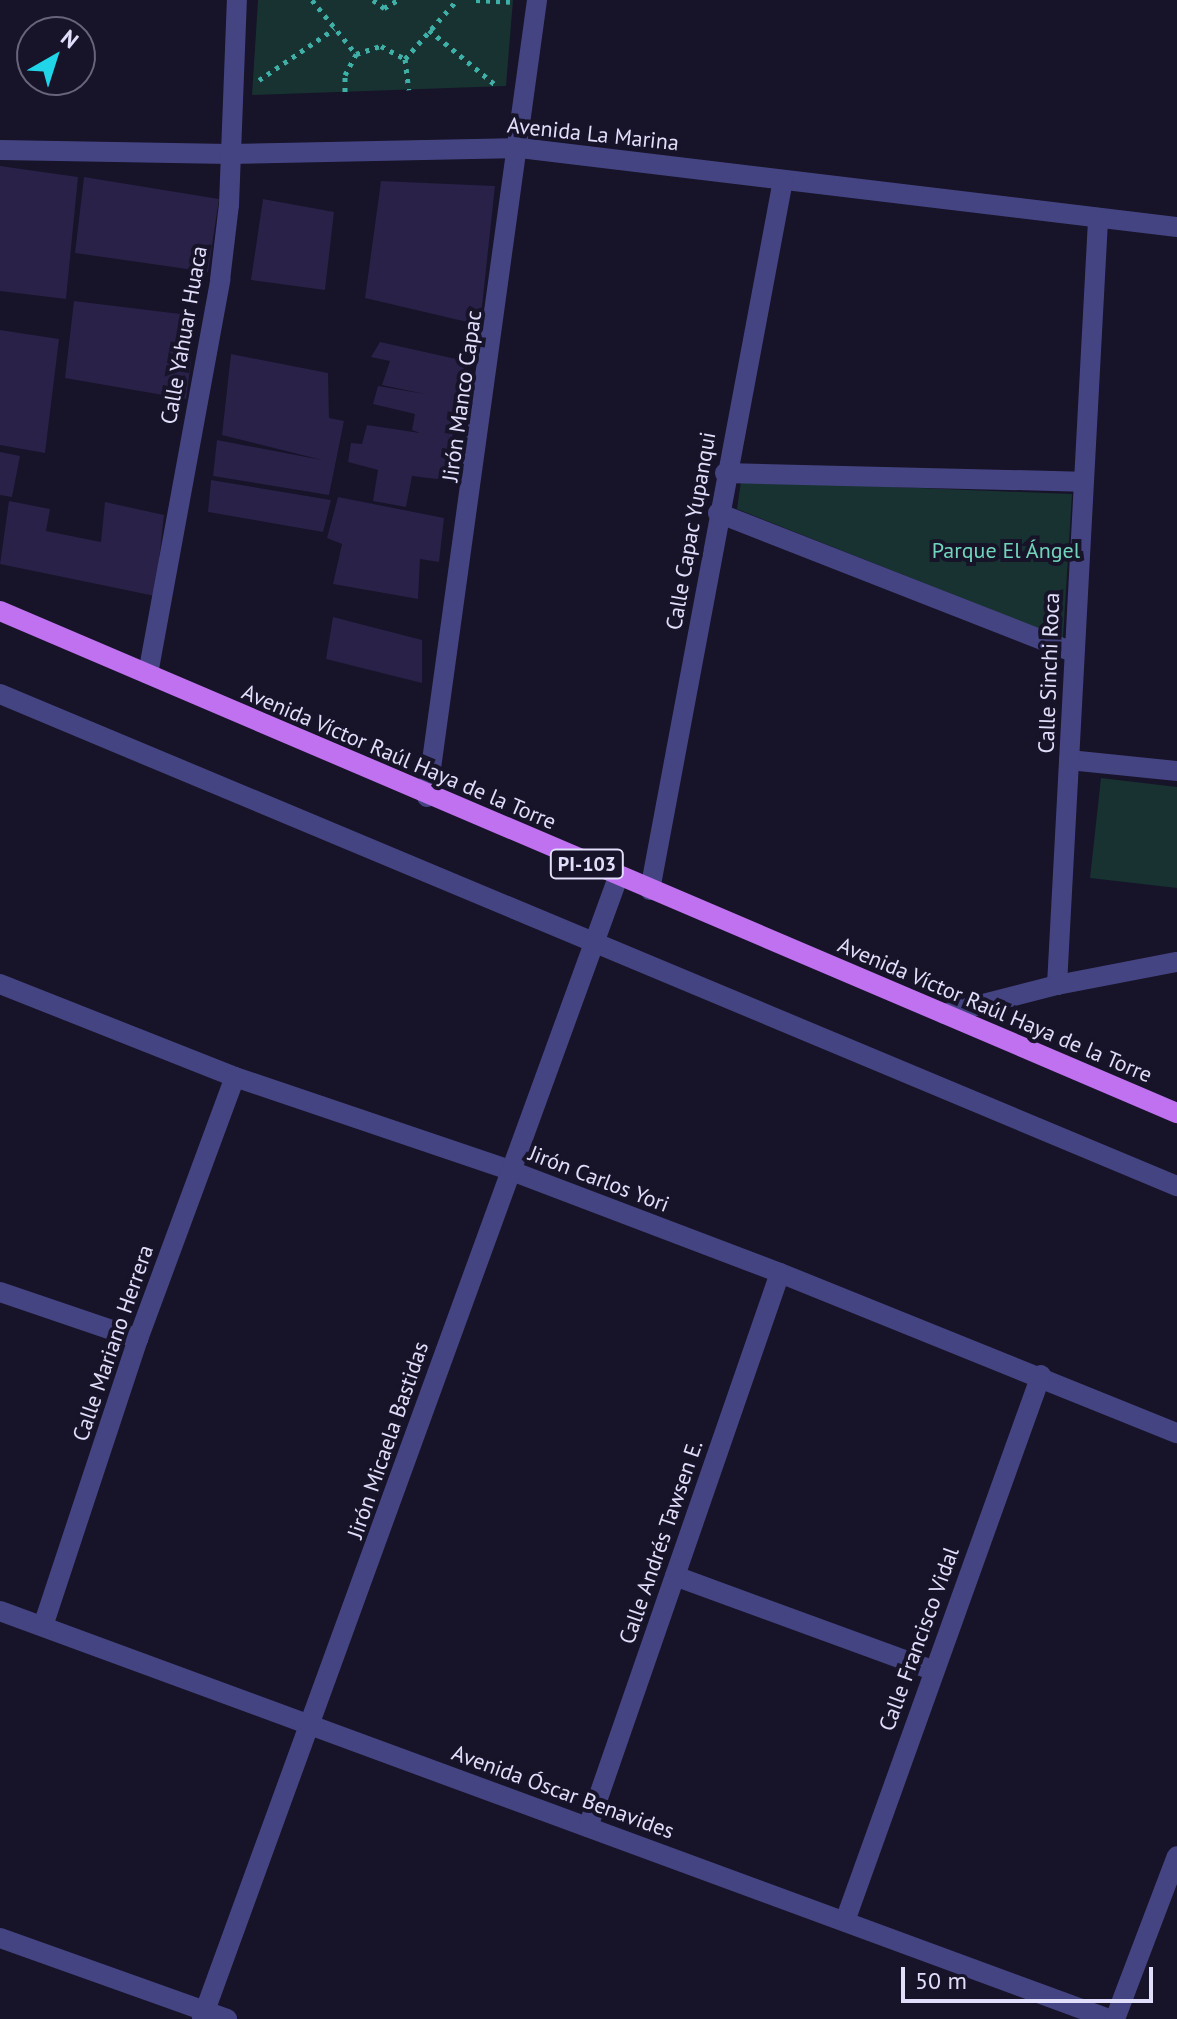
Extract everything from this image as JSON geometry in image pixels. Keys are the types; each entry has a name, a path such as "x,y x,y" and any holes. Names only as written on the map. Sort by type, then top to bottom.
{"main road":[{"name":"Avenida Víctor Raúl Haya de la Torre","path":"0,611 427,797 1177,1113"}],"street":[{"name":"Calle Yahuar Huaca","path":"148,674 220,280 237,0"},
{"name":"Jirón Manco Capac","path":"427,797 520,148 537,0"},
{"name":"Avenida La Marina","path":"0,150 230,154 520,148 1098,220 1177,227"},
{"name":"Calle Capac Yupanqui","path":"650,890 725,473 783,180"},
{"name":"Calle Sinchi Roca","path":"1057,985 1081,482 1098,220"},
{"path":"725,473 1081,482"},
{"path":"718,513 1073,652"},
{"path":"0,694 592,945 1177,1186"},
{"path":"1069,760 1177,771"},
{"name":"Jirón Micaela Bastidas","path":"204,2015 313,1726 509,1170 618,877"},
{"path":"944,1014 1057,985 1177,962"},
{"name":"Jirón Carlos Yori","path":"0,984 235,1077 509,1170 780,1273 1041,1375 1177,1433"},
{"name":"Calle Mariano Herrera","path":"43,1626 138,1339 235,1077"},
{"name":"Calle Andrés Tawsen E.","path":"588,1827 780,1273"},
{"path":"0,1292 138,1339"},
{"name":"Calle Francisco Vidal","path":"845,1921 932,1670 1041,1375"},
{"path":"675,1576 932,1670"},
{"name":"Avenida Óscar Benavides","path":"0,1611 1112,2019"},
{"path":"1112,2019 1177,1856"},
{"path":"0,1938 204,2015 227,2019"}],"path":[{"path":"312,0 356,54"},
{"path":"373,0 384,8 398,0"},
{"path":"409,90 405,59 457,0"},
{"path":"476,0 513,3"},
{"path":"252,84 334,29"},
{"path":"429,30 497,86"},
{"path":"345,92 345,75 356,54 381,46 405,59"}],"green space":[{"path":"258,0 513,0 506,86 252,95"},
{"name":"Parque El Ángel","path":"741,481 1072,494 1063,638 737,509"},
{"path":"1101,778 1177,787 1177,888 1090,878"}],"building":[{"path":"0,166 78,177 66,299 0,291"},
{"path":"84,177 219,199 208,272 75,253"},
{"path":"381,181 495,186 480,325 365,298"},
{"path":"263,199 334,212 325,290 251,280"},
{"path":"74,301 197,316 186,399 65,378"},
{"path":"0,330 59,339 45,453 0,445"},
{"path":"380,342 465,361 445,480 412,476 406,507 373,501 378,470 348,462 351,443 362,444 367,425 420,433 412,430 415,414 373,404 378,386 425,394 382,385 390,361 371,357"},
{"path":"231,354 328,373 329,418 344,421 329,495 213,476 217,440 322,460 222,435"},
{"path":"0,452 20,456 12,497 0,495"},
{"path":"211,480 331,500 323,532 208,512"},
{"path":"338,497 444,518 439,562 420,559 418,599 333,584 342,544 327,538"},
{"path":"9,501 50,509 46,531 101,542 105,502 164,515 155,596 0,564"},
{"path":"333,617 422,640 422,683 326,659"}]}
